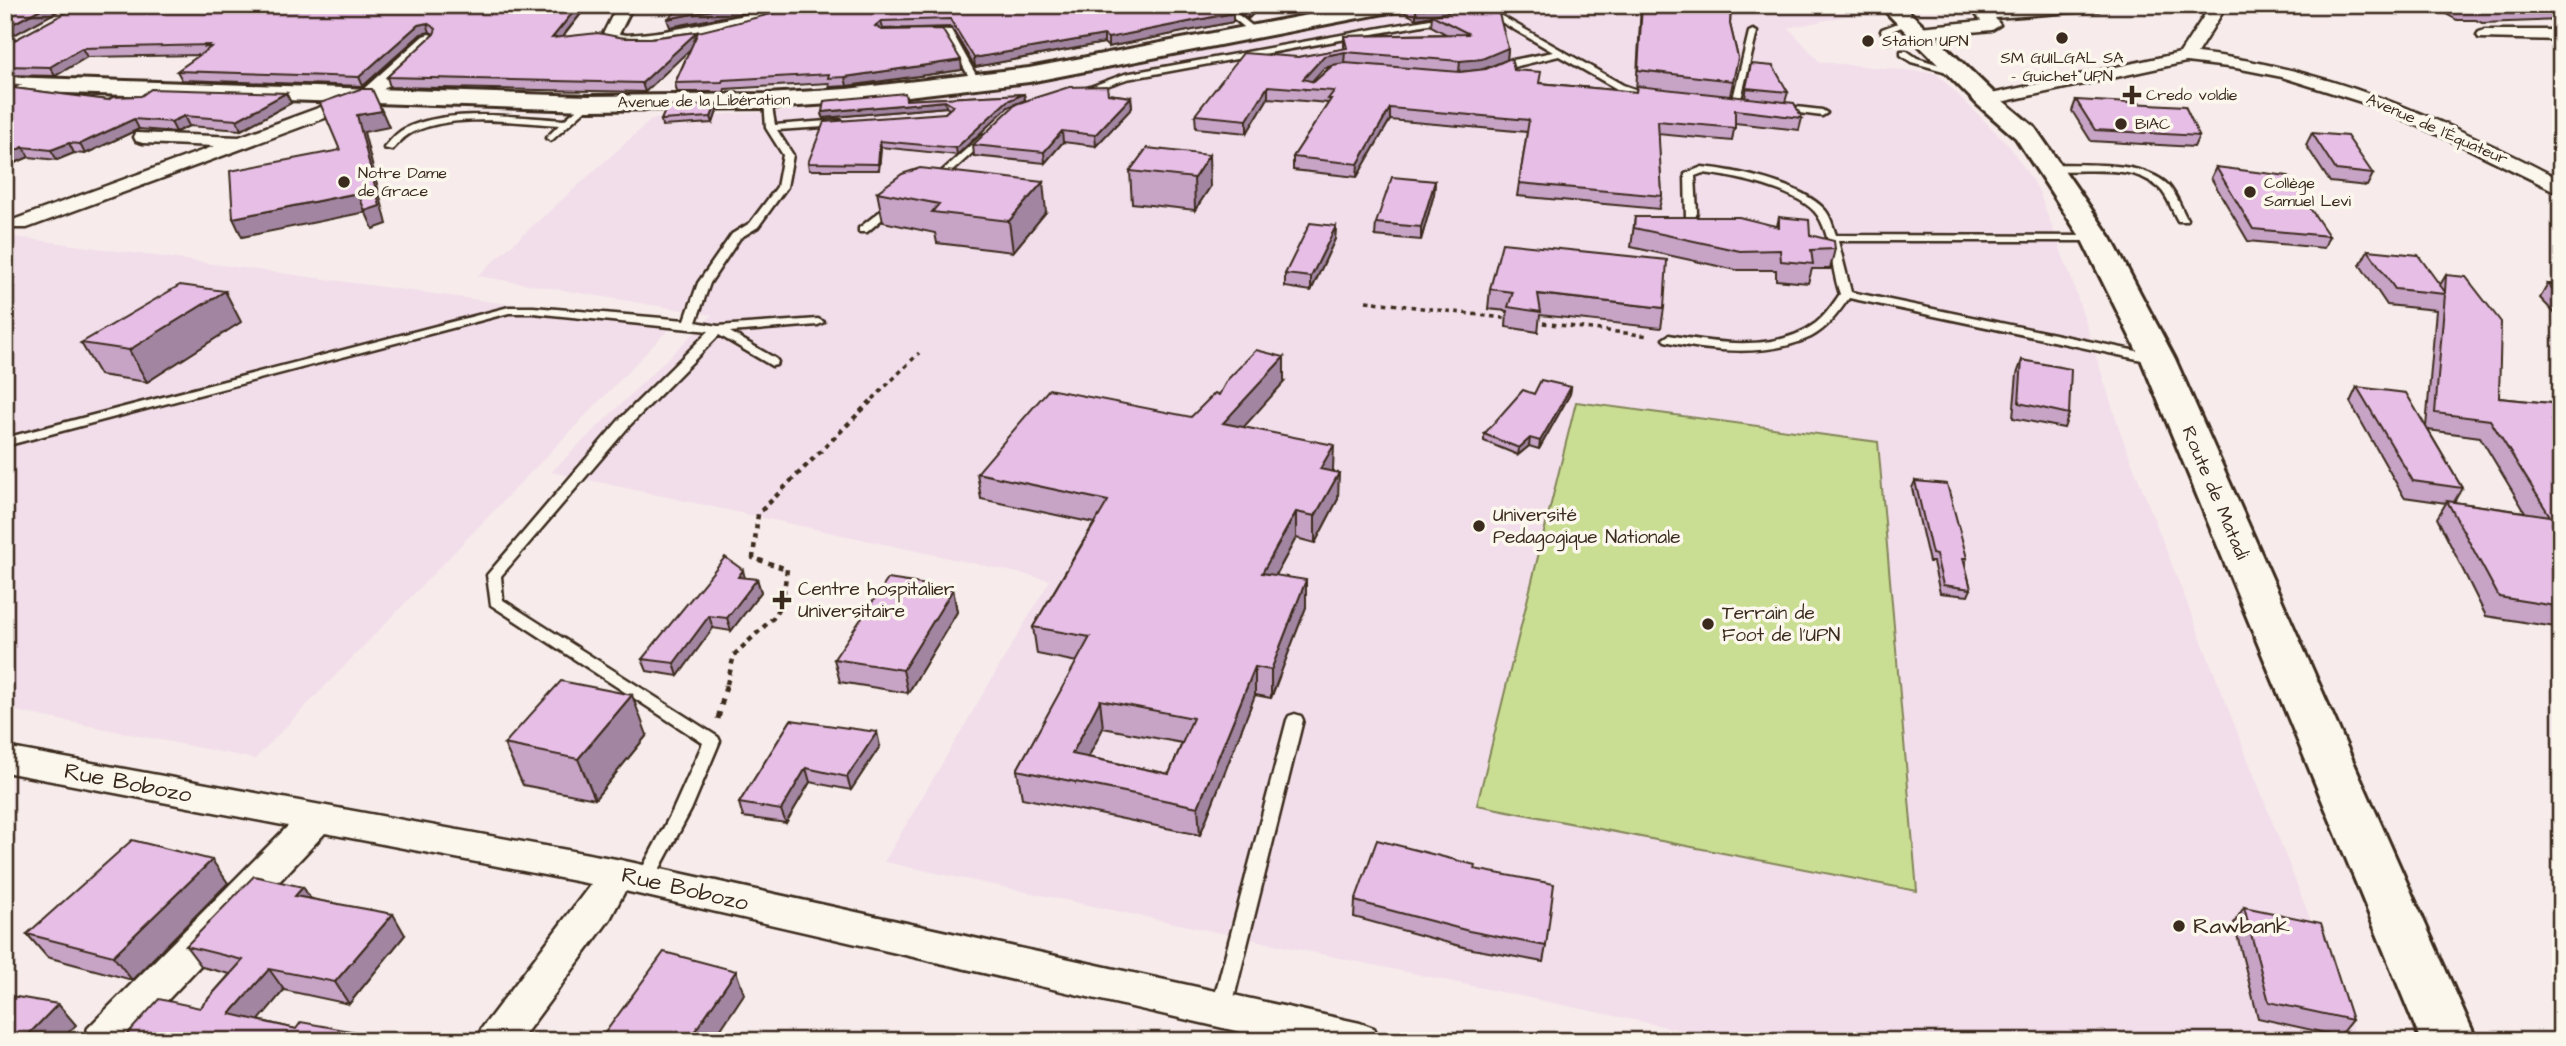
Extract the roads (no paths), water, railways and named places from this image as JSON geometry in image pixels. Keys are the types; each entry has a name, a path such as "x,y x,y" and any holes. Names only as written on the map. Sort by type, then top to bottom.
{"main road":[{"name":"Route de Matadi","path":"1889,5 2026,132 2096,238 2158,359 2449,1041"},
{"name":"Avenue de la Libération","path":"5,84 588,103 767,101 1029,75 1390,6"}],"street":[{"path":"620,5 623,10 609,38 625,41 687,33 817,5"},
{"path":"1979,10 2099,5"},
{"path":"2186,57 2219,5"},
{"path":"1914,27 1993,25 1979,10"},
{"path":"2485,35 2561,35"},
{"path":"20,224 365,97 429,38"},
{"name":"Avenue de l'Équateur","path":"1974,86 2186,57 2206,58 2297,77 2392,106 2497,154 2561,188"},
{"path":"143,137 245,141"},
{"name":"Rue Bobozo","path":"10,765 318,818 631,877 1360,1041"},
{"path":"102,1041 318,818"},
{"path":"496,1041 597,908 631,877"}],"lane":[{"path":"1221,5 1257,33"},
{"path":"1474,9 1486,11 1620,87 1653,96"},
{"path":"1069,95 1125,77 1459,16"},
{"path":"1891,41 1885,31 1914,27"},
{"path":"918,32 948,32 976,82"},
{"path":"1736,103 1753,32"},
{"path":"1484,75 1516,62 1562,53"},
{"path":"1904,53 1974,86"},
{"path":"690,324 704,283 737,236 754,225 782,187 788,155 771,128 767,101"},
{"path":"1722,102 1748,105"},
{"path":"551,138 588,103"},
{"path":"1773,107 1822,113"},
{"path":"389,148 408,131 448,121 566,123"},
{"path":"771,128 852,122"},
{"path":"925,189 997,127"},
{"path":"2049,167 2130,172 2150,176 2164,186 2182,219"},
{"path":"1690,217 1690,174 1702,170 1713,171 1778,187 1821,212 1832,238 1846,294"},
{"path":"863,230 896,202 907,198"},
{"path":"1832,238 2096,238"},
{"path":"1669,339 1733,346 1772,344 1807,334 1822,324 1846,294"},
{"path":"1846,294 2158,359"},
{"path":"5,442 509,310 690,324 718,329 818,322"},
{"path":"718,329 772,362"},
{"path":"631,877 682,810 712,741 496,602 494,575 625,422 718,329"},
{"path":"1221,1010 1296,720"}],"place":[{"name":"SM GUILGAL SA - Guichet UPN","path":"2062,38"},
{"name":"Station UPN","path":"1868,41"},
{"name":"Credo voldie","path":"2132,95"},
{"name":"BIAC","path":"2121,124"},
{"name":"Notre Dame de Grace","path":"344,182"},
{"name":"Collège Samuel Levi","path":"2250,192"},
{"name":"Université Pedagogique Nationale","path":"1479,526"},
{"name":"Centre hospitalier Universitaire","path":"782,600"},
{"name":"Terrain de Foot de l'UPN","path":"1708,624"},
{"name":"Rawbank","path":"2179,926"}]}
